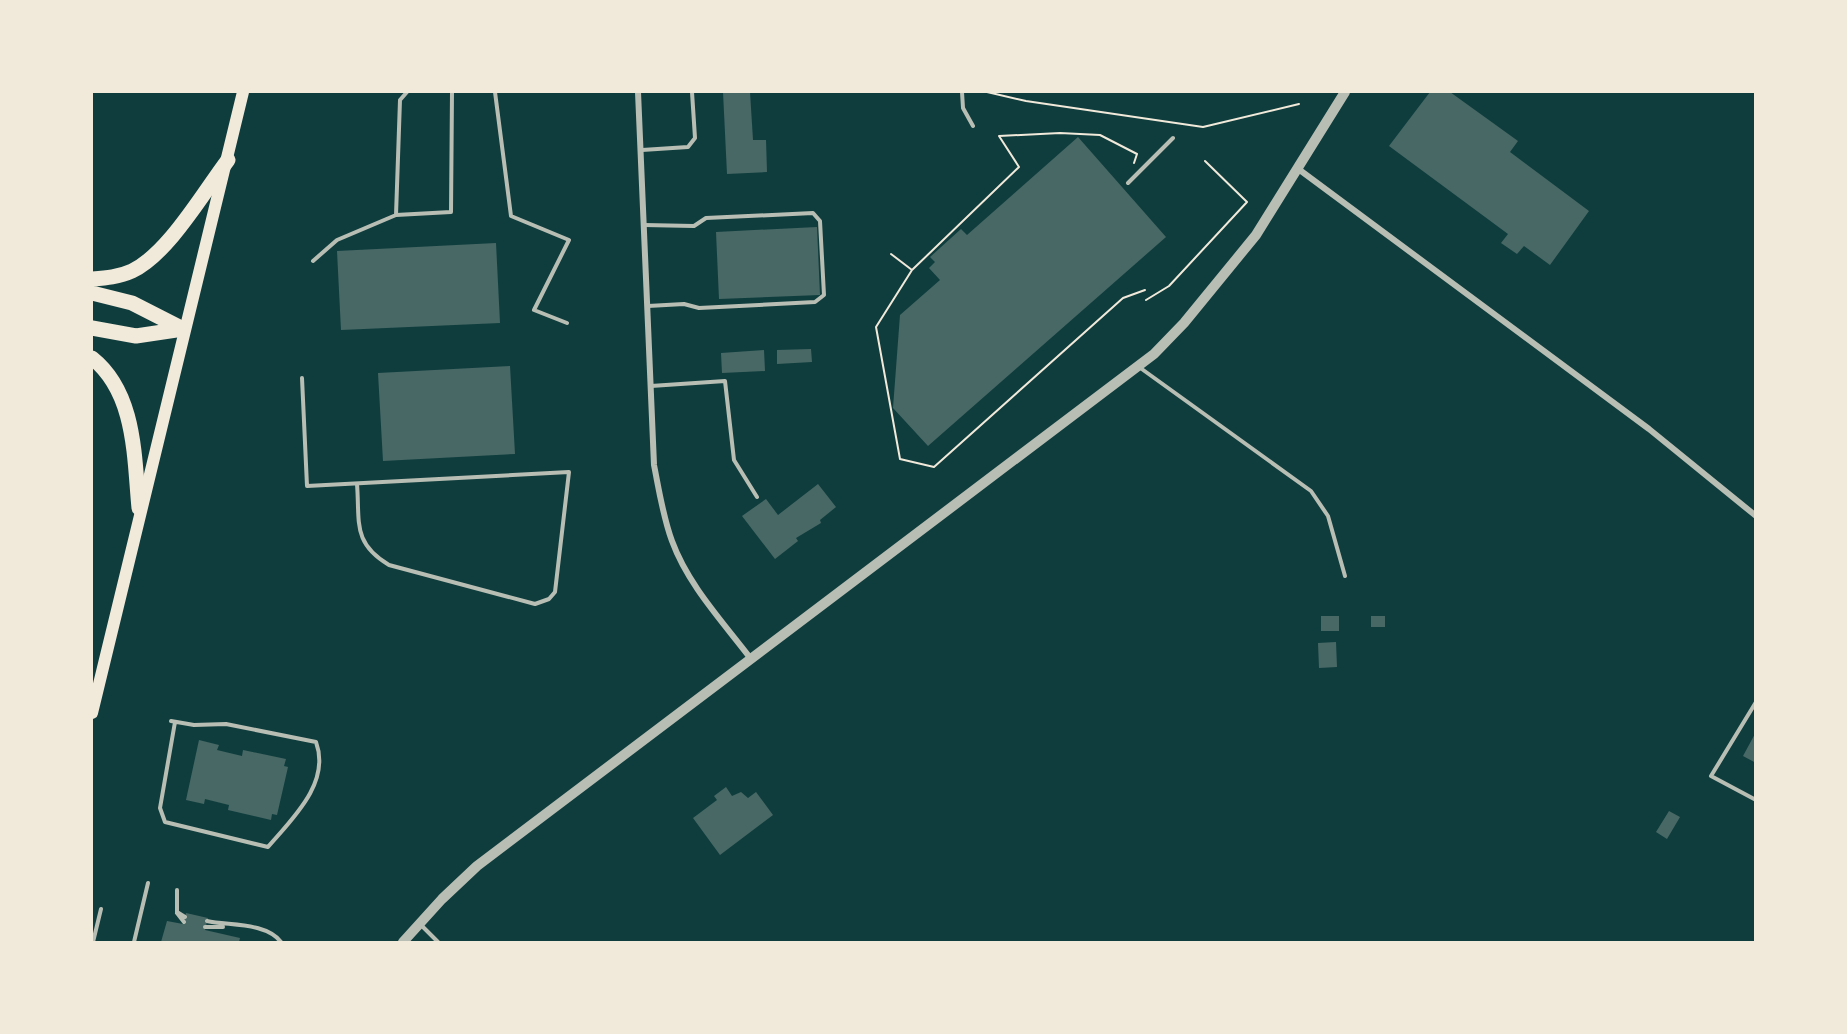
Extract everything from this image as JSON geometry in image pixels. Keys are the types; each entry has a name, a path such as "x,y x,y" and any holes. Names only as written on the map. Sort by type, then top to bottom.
{"highway":[{"path":"92,279 114,277 132,271 153,258 171,239 228,160"},
{"path":"92,293 132,303 183,330"},
{"path":"92,328 136,336 183,330"},
{"path":"92,358 112,380 124,405 132,434 139,508"}],"main road":[{"path":"92,712 139,508 228,160 243,92"}],"street":[{"path":"638,92 654,465 672,541 686,569 708,603 752,659"},
{"path":"403,942 477,866 1138,367 1184,323 1256,235 1345,92"},
{"path":"1297,168 1649,429 1755,516"}],"lane":[{"path":"396,215 400,100 407,92"},
{"path":"313,261 337,240 396,215 451,212 452,92"},
{"path":"495,92 511,216 569,240 534,310 567,322"},
{"path":"642,150 688,147 695,138 692,92"},
{"path":"962,92 963,108 972,126"},
{"path":"1128,183 1173,138"},
{"path":"644,225 694,226 706,218 813,213 820,221 824,295 815,302 699,308 684,304 648,306"},
{"path":"1138,367 1311,491 1328,516 1345,576"},
{"path":"302,378 307,486 569,472 555,592 549,600 535,604 388,565 371,555 363,543 357,484"},
{"path":"651,386 725,381 734,460 757,497"},
{"path":"1755,702 1711,776 1755,800"},
{"path":"173,721 194,725 226,724 316,742 321,755 318,775 301,808 268,847 165,822 160,807 173,721"},
{"path":"134,942 148,883"},
{"path":"177,890 177,912 184,922"},
{"path":"93,942 101,909"},
{"path":"177,912 185,916"},
{"path":"207,921 227,926"},
{"path":"419,923 438,942"},
{"path":"205,927 253,927 278,938 281,942"}],"path":[{"path":"987,92 1026,101 1203,127 1299,104"},
{"path":"1128,183 1137,154 1100,135 1060,133 999,136 1020,167 912,270 876,327 900,459 934,467 1123,298 1145,290"},
{"path":"1146,300 1169,286 1247,202 1205,161"},
{"path":"891,254 912,270"}],"building":[{"path":"723,92 750,92 753,140 766,140 767,172 727,174"},
{"path":"1430,92 1450,92 1518,141 1510,152 1589,211 1550,265 1524,246 1517,254 1501,243 1508,234 1389,146"},
{"path":"1078,137 1166,237 928,446 893,408 900,315 940,280 929,268 935,262 930,257 961,229 967,235"},
{"path":"817,227 820,295 719,299 716,232"},
{"path":"496,243 500,323 341,330 337,251"},
{"path":"811,349 812,362 777,364 777,350"},
{"path":"764,350 765,371 722,373 721,353"},
{"path":"510,366 515,454 383,461 378,373"},
{"path":"818,484 836,507 820,520 821,523 796,538 798,541 775,559 742,516 766,499 778,515"},
{"path":"1321,616 1339,616 1339,631 1321,631"},
{"path":"1371,616 1385,616 1385,627 1371,627"},
{"path":"1336,642 1337,667 1319,668 1318,643"},
{"path":"1756,732 1756,763 1743,756"},
{"path":"199,740 219,745 217,750 242,756 243,750 286,759 284,766 288,767 277,815 272,814 271,820 228,810 229,805 205,799 204,804 186,800"},
{"path":"726,787 732,796 741,792 748,798 756,792 773,815 720,855 693,818 717,800 714,796"},
{"path":"1669,811 1680,817 1667,839 1656,832"},
{"path":"186,913 208,918 205,930 240,938 239,942 161,942 167,921 183,924"}]}
